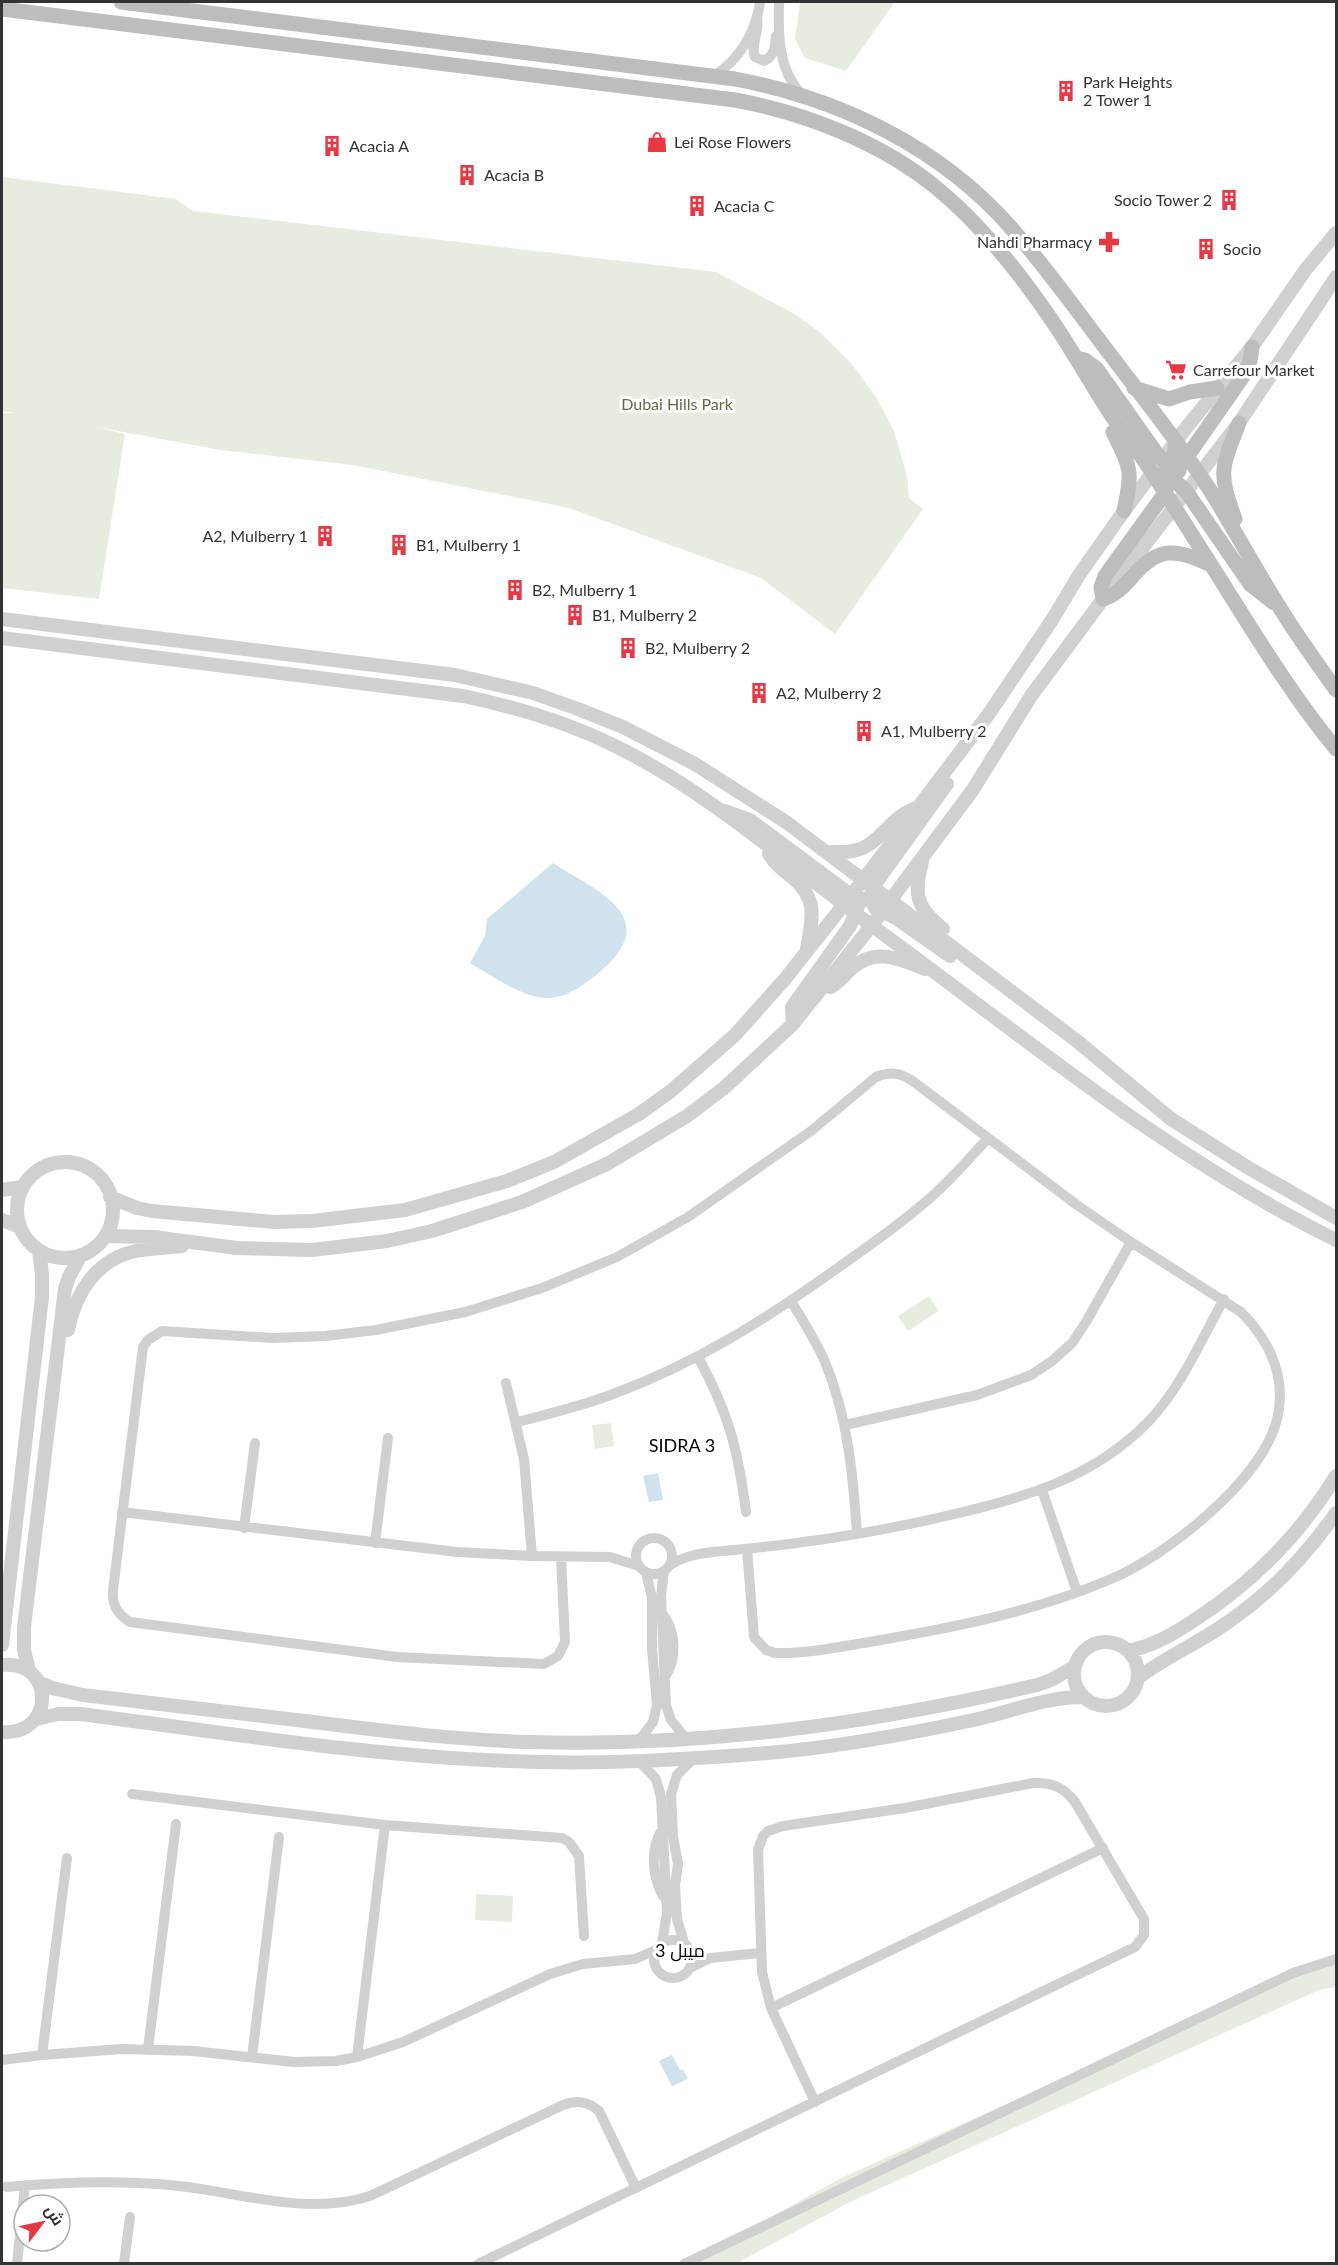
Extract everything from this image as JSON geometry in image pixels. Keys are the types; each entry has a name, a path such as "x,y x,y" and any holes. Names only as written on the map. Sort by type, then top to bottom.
{"main road":[{"path":"121,2 757,83 802,95 851,113 883,128 920,150 968,185 1014,230 1176,442 1174,507"},
{"path":"2,9 735,100 792,113 847,134 872,147 938,189 996,247 1032,293 1165,493 1257,637 1336,749"},
{"path":"1211,565 1178,552 1158,555 1142,566 1120,590 1103,599 1101,587 1105,576 1165,493 1176,472 1244,375 1250,362 1252,347"},
{"path":"1076,358 1085,360 1097,369 1176,472 1250,584 1279,606"},
{"path":"1134,388 1169,399 1190,392 1218,388"},
{"path":"1107,408 1112,429 1130,470 1124,511"},
{"path":"1239,423 1225,460 1223,481 1242,542"},
{"path":"1152,474 1176,472 1199,474 1279,606 1336,690"}],"street":[{"path":"714,76 737,58 744,47 757,18 760,2"},
{"path":"779,2 784,68 794,87 802,95"},
{"path":"757,18 758,33 753,52 759,60 764,61 773,55 779,21"},
{"path":"1176,472 1176,442 1252,347 1306,269 1336,233"},
{"path":"1199,474 1239,423 1336,277"},
{"path":"793,1024 792,1007 850,926 858,903 869,883 919,808 1024,663 1079,575 1152,474"},
{"path":"105,1236 153,1237 237,1248 274,1250 350,1247 387,1241 432,1231 522,1202 607,1164 668,1129 724,1088 793,1024 821,991 972,791 1031,696 1174,507"},
{"path":"2,619 455,675 533,693 578,708 681,756 752,799 829,852 869,883 896,918 956,960 974,963"},
{"path":"71,647 70,637 74,628"},
{"path":"2,638 416,689 494,702 557,721 617,747 673,779 767,846 858,903 887,906"},
{"path":"869,883 944,789 949,767"},
{"path":"829,852 849,852 862,849 873,842 900,816 919,808"},
{"path":"717,810 734,813 750,820 858,903 872,925 1101,1097 1163,1139 1294,1218 1336,1240"},
{"path":"767,846 776,864 804,888 810,901 812,917 806,952"},
{"path":"925,854 916,888 921,906 932,920 964,947 974,963 1077,1041 1171,1119 1246,1167 1336,1218"},
{"path":"111,1197 137,1208 152,1211 246,1220 312,1221 405,1210 507,1181 554,1162 596,1140 671,1091 735,1035 806,952 858,903"},
{"path":"821,991 837,983 865,959 878,956 892,956 941,975"},
{"path":"561,1557 565,1642 562,1650 551,1662 536,1665 397,1657 130,1622 121,1617 112,1600 143,1347 154,1335 171,1331 273,1338 325,1336 376,1330 445,1317 542,1288 617,1257 688,1217 811,1131 876,1077 886,1073 896,1073 905,1076 987,1139 1131,1242 1224,1299 1256,1326 1275,1362 1280,1382 1280,1403 1276,1423 1268,1443 1233,1489 1206,1516 1177,1540 1146,1561 1113,1579 1077,1592 1021,1609 905,1636 847,1646 775,1653 766,1650 754,1637 747,1549"},
{"path":"517,1422 580,1406 612,1395 698,1357 792,1301 903,1220 951,1178 987,1139"},
{"path":"64,1162 81,1165 96,1174 111,1197 112,1217 105,1236 95,1248 81,1256 60,1258 39,1251 31,1244 20,1227 17,1214 22,1187 33,1174 48,1165 64,1162"},
{"path":"2,1190 22,1187"},
{"path":"2,1220 20,1227"},
{"path":"57,1360 82,1289 104,1265 134,1251 199,1242"},
{"path":"845,1425 977,1395 1004,1387 1038,1371 1052,1362 1072,1343 1131,1242"},
{"path":"2,1645 42,1297 39,1251"},
{"path":"36,1719 42,1701 24,1650 24,1627 39,1495 53,1406 65,1289 81,1256"},
{"path":"610,1557 639,1546 644,1541 657,1538 669,1546 698,1553 747,1549 857,1534 964,1512 1042,1490 1089,1469 1110,1455 1148,1422 1179,1380 1224,1299"},
{"path":"792,1301 825,1362 845,1425 853,1476 857,1534"},
{"path":"698,1357 729,1423 740,1467 746,1512"},
{"path":"506,1383 517,1422 526,1477 532,1557"},
{"path":"375,1543 388,1438"},
{"path":"244,1527 255,1443"},
{"path":"1128,1651 1150,1645 1182,1628 1252,1577 1299,1530 1336,1476"},
{"path":"1042,1490 1077,1592"},
{"path":"122,1512 375,1543 532,1557 610,1557 655,1574 698,1553"},
{"path":"1138,1678 1134,1659 1128,1651 1108,1642 1096,1643 1086,1648 1078,1656 1074,1667 1076,1688 1082,1696 1096,1705 1114,1706 1130,1696 1138,1678 1212,1633 1260,1598 1303,1555 1336,1513"},
{"path":"638,1742 653,1722 657,1705 651,1650 652,1598 636,1556 639,1546"},
{"path":"669,1546 672,1552 661,1587 668,1713 687,1740"},
{"path":"2,1665 12,1664 52,1688 83,1695 413,1734 530,1742 638,1742 770,1733 917,1711 1037,1685 1074,1667"},
{"path":"2,1732 21,1730 36,1719 58,1714 80,1714 429,1756 508,1761 640,1762 842,1744 980,1718 1059,1698 1082,1696"},
{"path":"690,1968 691,1955 677,1919 675,1885 678,1864 673,1836 671,1794 673,1780 693,1759"},
{"path":"640,1762 651,1772 660,1788 662,1831 655,1845 654,1863 657,1883 666,1899 667,1923 654,1960 655,1967"},
{"path":"478,2264 815,2102 1135,1947 1144,1935 1144,1919 1070,1795 1053,1784 1043,1782 904,1808 775,1827 763,1836 758,1850 762,1972 771,2007 815,2102"},
{"path":"132,1794 385,1825 553,1836 569,1842 579,1856 584,1936"},
{"path":"148,2049 176,1824"},
{"path":"357,2057 385,1825"},
{"path":"252,2057 279,1837"},
{"path":"771,2007 1103,1848"},
{"path":"42,2055 67,1858"},
{"path":"627,1960 671,1940 719,1956"},
{"path":"2,2060 42,2055 148,2049 193,2051 294,2062 336,2061 357,2057 403,2042 550,1974 591,1963 627,1960 655,1967 663,1975 675,1978 701,1962 719,1956 760,1953"},
{"path":"684,2264 1293,1973 1336,1959"},
{"path":"6,2187 75,2182 141,2182 202,2188 297,2204 336,2204 370,2196 563,2105 582,2102 599,2111 636,2188"},
{"path":"17,2264 25,2185"},
{"path":"124,2264 130,2217"}],"green space":[{"path":"800,2 895,2 846,71 805,58 795,39"},
{"name":"Dubai Hills Park","path":"2,177 176,199 193,211 716,272 796,315 821,333 851,363 876,397 894,431 907,476 909,498 923,509 835,634 761,578 569,508 353,465 221,450 96,427 125,434 99,599 2,588 2,413 16,413 2,411"},
{"path":"929,1296 939,1311 908,1331 898,1316"},
{"path":"611,1423 614,1446 595,1449 592,1425"},
{"path":"476,1894 513,1896 512,1922 475,1920"},
{"path":"1336,1964 1336,1987 1319,1990 852,2201 737,2263 687,2264 841,2178 1313,1967"}],"water":[{"path":"553,863 603,895 617,907 625,920 626,934 619,951 597,975 571,992 550,998 519,991 470,963 485,936 487,919"},
{"path":"658,1473 663,1500 649,1502 643,1476"},
{"path":"672,2055 688,2079 672,2086 659,2061"}],"place":[{"name":"Park Heights 2 Tower 1","path":"1066,91"},
{"name":"Lei Rose Flowers","path":"657,142"},
{"name":"Acacia A","path":"332,146"},
{"name":"Acacia B","path":"467,175"},
{"name":"Socio Tower 2","path":"1229,200"},
{"name":"Acacia C","path":"697,206"},
{"name":"Nahdi Pharmacy","path":"1109,242"},
{"name":"Socio","path":"1206,249"},
{"name":"Carrefour Market","path":"1176,370"},
{"name":"A2, Mulberry 1","path":"325,536"},
{"name":"B1, Mulberry 1","path":"399,545"},
{"name":"B2, Mulberry 1","path":"515,590"},
{"name":"B1, Mulberry 2","path":"575,615"},
{"name":"B2, Mulberry 2","path":"628,648"},
{"name":"A2, Mulberry 2","path":"759,693"},
{"name":"A1, Mulberry 2","path":"864,731"}],"district":[{"name":"SIDRA 3","path":"682,1446"},
{"name":"ميبل 3","path":"680,1951"}]}
